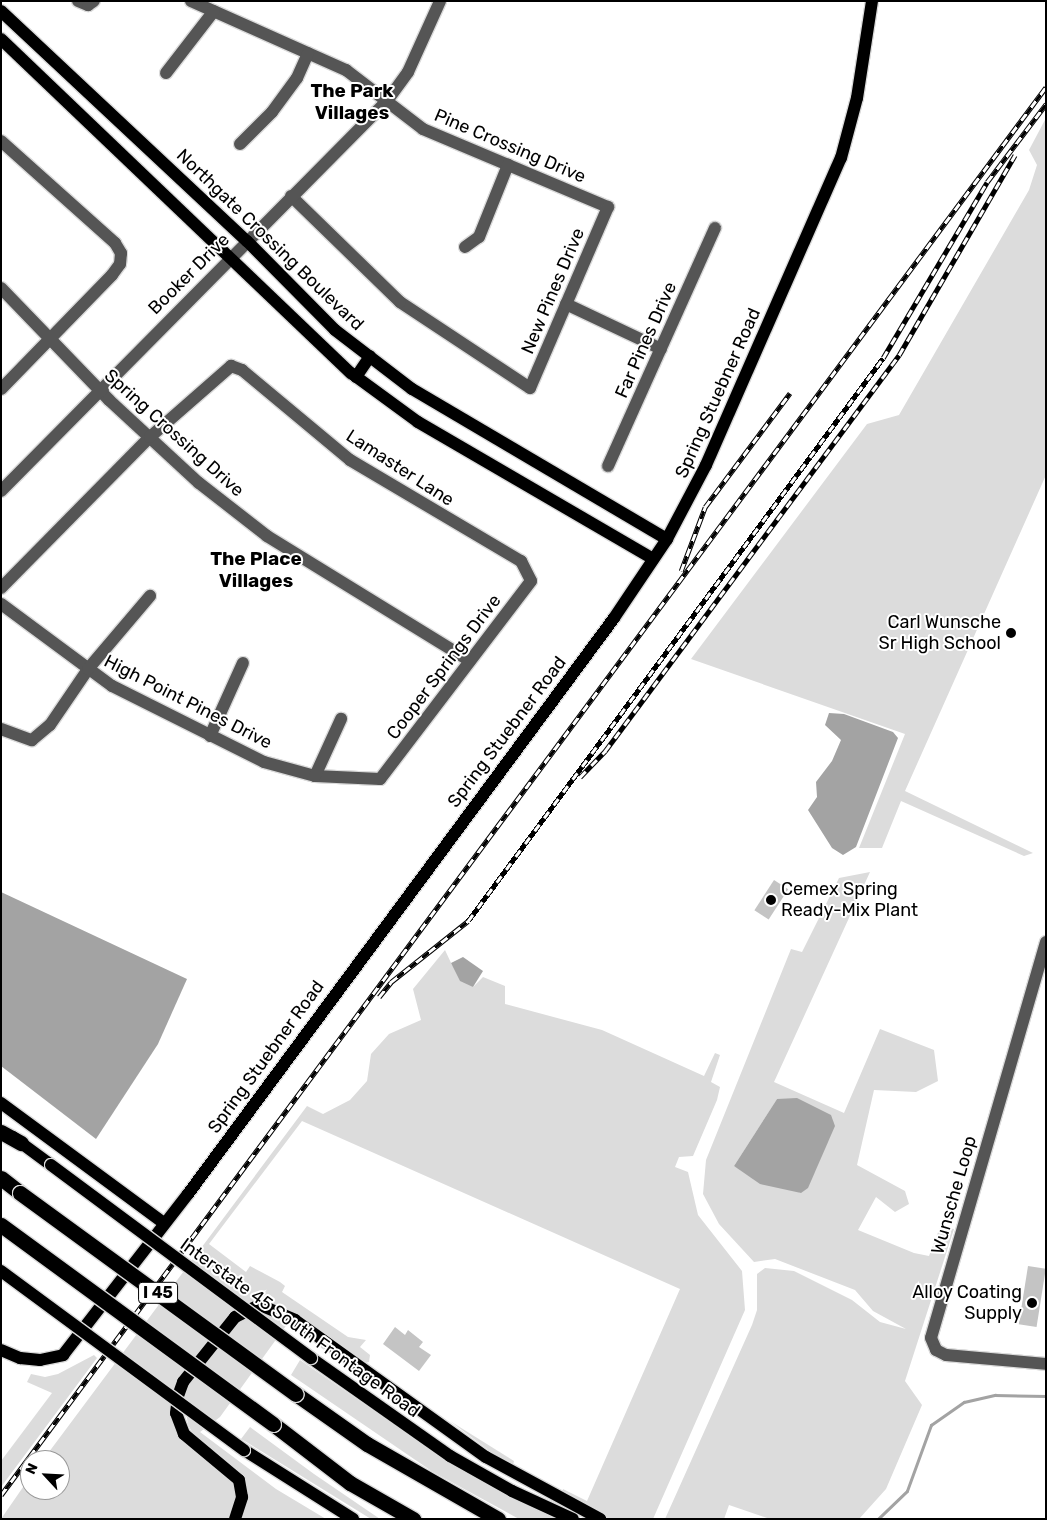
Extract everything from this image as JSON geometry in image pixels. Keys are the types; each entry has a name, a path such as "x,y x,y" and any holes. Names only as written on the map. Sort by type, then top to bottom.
{"highway":[{"path":"1,1130 20,1143"},
{"name":"I 45","path":"1,1178 367,1444 498,1519"},
{"name":"I 45","path":"1,1225 273,1424 350,1483 413,1519"}],"main road":[{"name":"Spring Stuebner Road","path":"1,1350 20,1358 40,1360 63,1355 164,1223 614,618 667,539 706,465 841,158 857,98 872,1"},
{"name":"Northgate Crossing Boulevard","path":"1,11 247,241 334,330 412,390 503,446 667,539"},
{"path":"1,39 74,105 229,258 356,376 418,422 654,558"},
{"path":"74,105 88,92"},
{"path":"356,376 370,356"},
{"path":"493,464 503,446"},
{"path":"1,1103 164,1223"},
{"name":"Interstate 45 South Frontage Road","path":"20,1143 311,1358 450,1456 512,1491 573,1519"},
{"path":"1,1271 244,1450 349,1518"},
{"path":"235,1519 242,1497 239,1480 184,1434 178,1424 177,1404 183,1382 235,1317 260,1305 296,1320 486,1457 600,1519"}],"street":[{"path":"78,1 88,5 94,1"},
{"name":"Pine Crossing Drive","path":"191,1 346,70 423,129 608,207"},
{"name":"Booker Drive","path":"1,491 386,101 408,72 440,1"},
{"path":"166,73 214,12"},
{"path":"240,144 272,112 297,78 308,53"},
{"path":"1,141 115,243 121,253 120,264 112,275 1,389"},
{"path":"465,247 479,237 508,165"},
{"name":"New Pines Drive","path":"292,196 400,302 530,388 608,207"},
{"name":"Far Pines Drive","path":"608,466 715,228"},
{"name":"Spring Crossing Drive","path":"1,288 52,338 100,391 198,484 267,536 470,661"},
{"path":"566,304 661,348"},
{"name":"Lamaster Lane","path":"150,437 231,366 242,370 350,460 521,561 530,574"},
{"path":"1,588 150,437"},
{"name":"Cooper Springs Drive","path":"380,779 531,581 530,574"},
{"path":"1,729 32,740 50,725 88,669 150,596"},
{"name":"High Point Pines Drive","path":"1,604 112,686 264,762 315,776 380,779"},
{"path":"210,736 243,663"},
{"path":"315,776 342,720"},
{"name":"Wunsche Loop","path":"1046,942 931,1338 936,1350 946,1355 1046,1364"}],"shaded area":[{"path":"1046,118 1046,475 905,791 1033,853 1024,856 901,801 882,848 859,848 905,734 691,659 867,424 899,415 1029,190 1037,165 1029,150"},
{"path":"829,713 844,714 893,732 898,738 856,847 843,855 832,848 808,810 817,797 816,782 832,761 841,740 825,725"},
{"path":"870,872 774,1082 844,1113 880,1029 934,1050 938,1081 916,1092 874,1090 857,1165 905,1191 909,1204 895,1212 876,1197 858,1230 914,1253 929,1256 940,1227 954,1229 905,1381 922,1405 886,1489 859,1519 770,1519 729,1505 724,1519 665,1519 752,1325 757,1310 757,1274 765,1268 794,1271 852,1300 880,1322 906,1329 873,1311 855,1290 775,1259 754,1262 719,1224 703,1194 706,1160 791,949 802,952 839,878","holes":["777,1099 801,1193 734,1166"]},
{"path":"1,892 187,979 158,1044 96,1139 1,1066"},
{"path":"445,950 452,965 473,987 483,977 505,986 505,1004 602,1030 704,1076 715,1053 720,1055 711,1082 720,1087 717,1100 693,1156 679,1157 675,1167 688,1172 698,1215 742,1271 745,1310 653,1519 607,1519 562,1492 563,1489 587,1501 680,1289 302,1121 209,1244 246,1272 250,1266 280,1282 285,1286 282,1292 348,1337 366,1340 360,1347 370,1355 369,1362 359,1364 284,1307 266,1301 251,1301 227,1316 180,1380 172,1413 229,1474 237,1490 229,1519 1,1519 20,1491 20,1500 70,1500 70,1450 50,1450 307,1106 323,1114 350,1100 367,1081 371,1054 389,1034 421,1020 413,989"},
{"path":"463,957 483,971 473,987 460,981 451,963"},
{"path":"797,1098 831,1115 835,1126 808,1188 801,1193 760,1184 734,1166 777,1099"},
{"path":"265,1311 288,1323 220,1417 200,1432 276,1489 326,1519 240,1519 248,1499 244,1476 194,1435 188,1425 184,1397 189,1385 236,1321"},
{"path":"94,1355 97,1358 29,1450 20,1450 20,1461 1,1487 1,1461 52,1393 27,1382 31,1374 45,1377 58,1374"},
{"path":"300,1360 444,1459 555,1519 519,1519 433,1472 291,1375"},
{"path":"450,1421 514,1461 513,1465 511,1467"},
{"path":"250,1427 380,1519 371,1519 241,1439"}],"building":[{"name":"Cemex Spring Ready-Mix Plant","path":"774,880 788,889 769,919 754,910"},
{"name":"Alloy Coating Supply","path":"1028,1266 1046,1269 1037,1327 1019,1324"},
{"path":"395,1327 405,1335 408,1330 423,1342 419,1347 431,1355 419,1371 383,1344"}],"waterway":[{"path":"878,1519 907,1491 931,1425 964,1402 995,1395 1046,1396"}],"railway":[{"path":"1,1495 1046,87"},
{"path":"379,997 391,982 468,921 883,358 987,182 1046,104"},
{"path":"580,777 605,751 899,355 1015,155"},
{"path":"681,571 705,507 790,393"}],"place":[{"name":"Carl Wunsche Sr High School","path":"1011,633"},
{"name":"Cemex Spring Ready-Mix Plant","path":"771,900"},
{"name":"Alloy Coating Supply","path":"1032,1303"}],"district":[{"name":"The Park Villages","path":"352,102"},
{"name":"The Place Villages","path":"256,570"}]}
